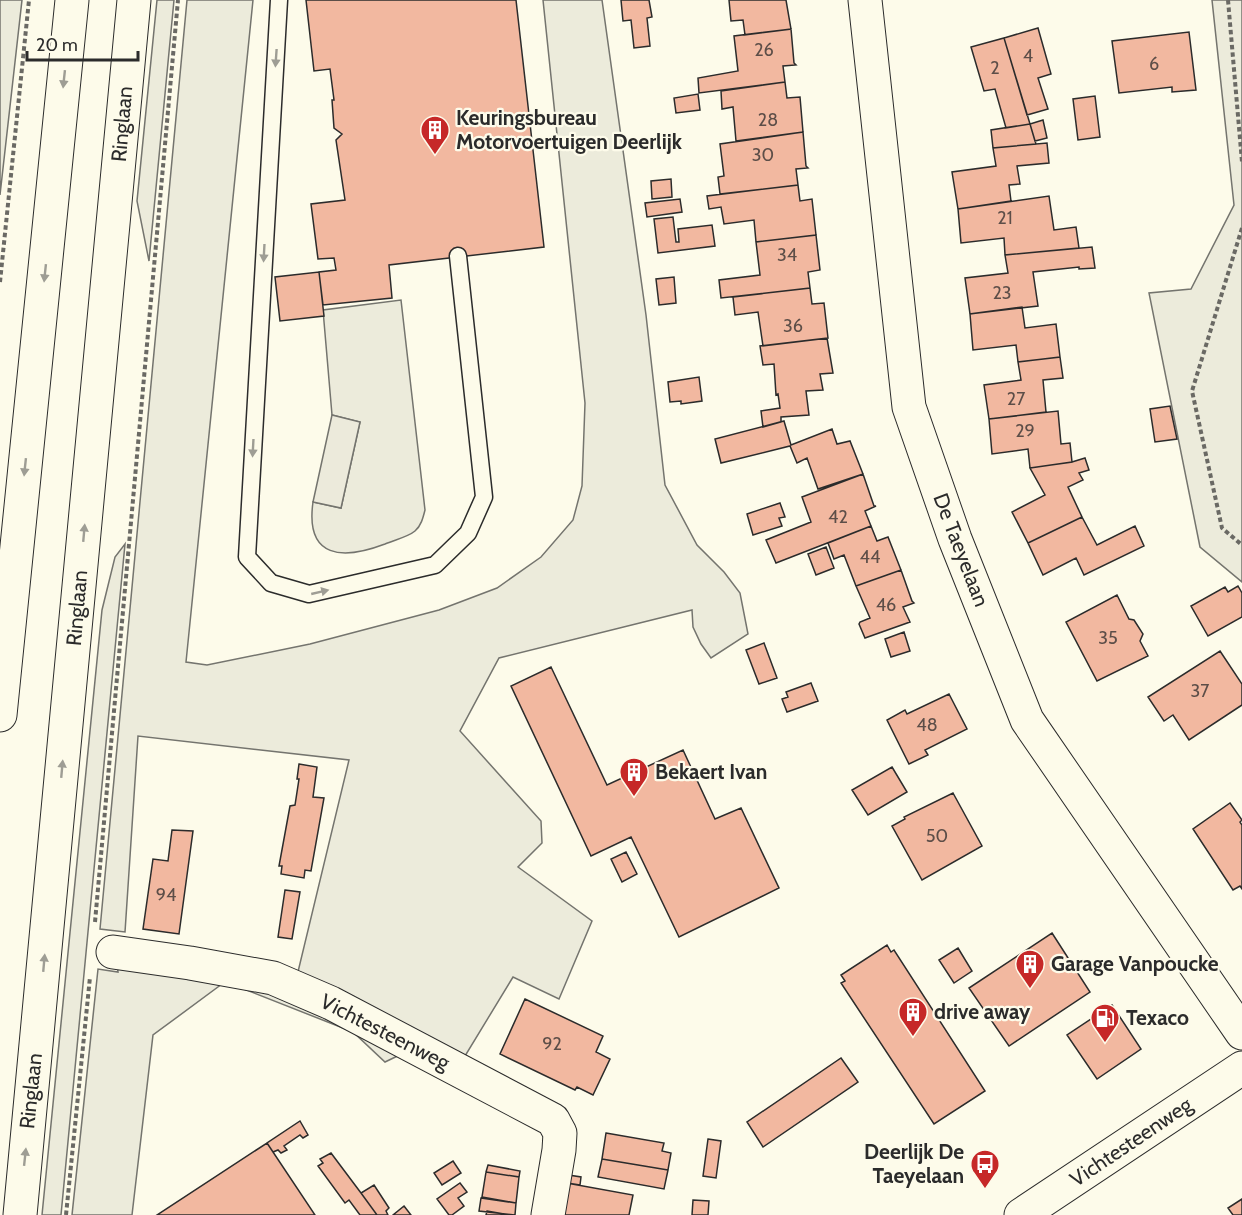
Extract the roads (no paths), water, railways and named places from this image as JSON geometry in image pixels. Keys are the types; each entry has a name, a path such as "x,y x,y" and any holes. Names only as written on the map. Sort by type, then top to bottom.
{"street":[{"path":"0,715 72,0"},
{"name":"Ringlaan","path":"20,1215 134,0"},
{"name":"De Taeyelaan","path":"865,0 909,407 955,539 1027,720 1242,1034"},
{"name":"Vichtesteenweg","path":"101,962 190,963 273,978 331,1003 401,1038 553,1120 560,1133 560,1150 548,1215"},
{"name":"Vichtesteenweg","path":"1021,1215 1242,1068"}],"lane":[{"path":"279,0 247,557 271,583 309,594 435,565 468,533 484,497 458,256"}],"place":[{"name":"Keuringsbureau Motorvoertuigen Deerlijk","path":"435,156"},
{"name":"Bekaert Ivan","path":"634,798"},
{"name":"Garage Vanpoucke","path":"1030,990"},
{"name":"drive away","path":"913,1038"},
{"name":"Texaco","path":"1105,1044"},
{"name":"Deerlijk De Taeyelaan","path":"985,1190"}]}
